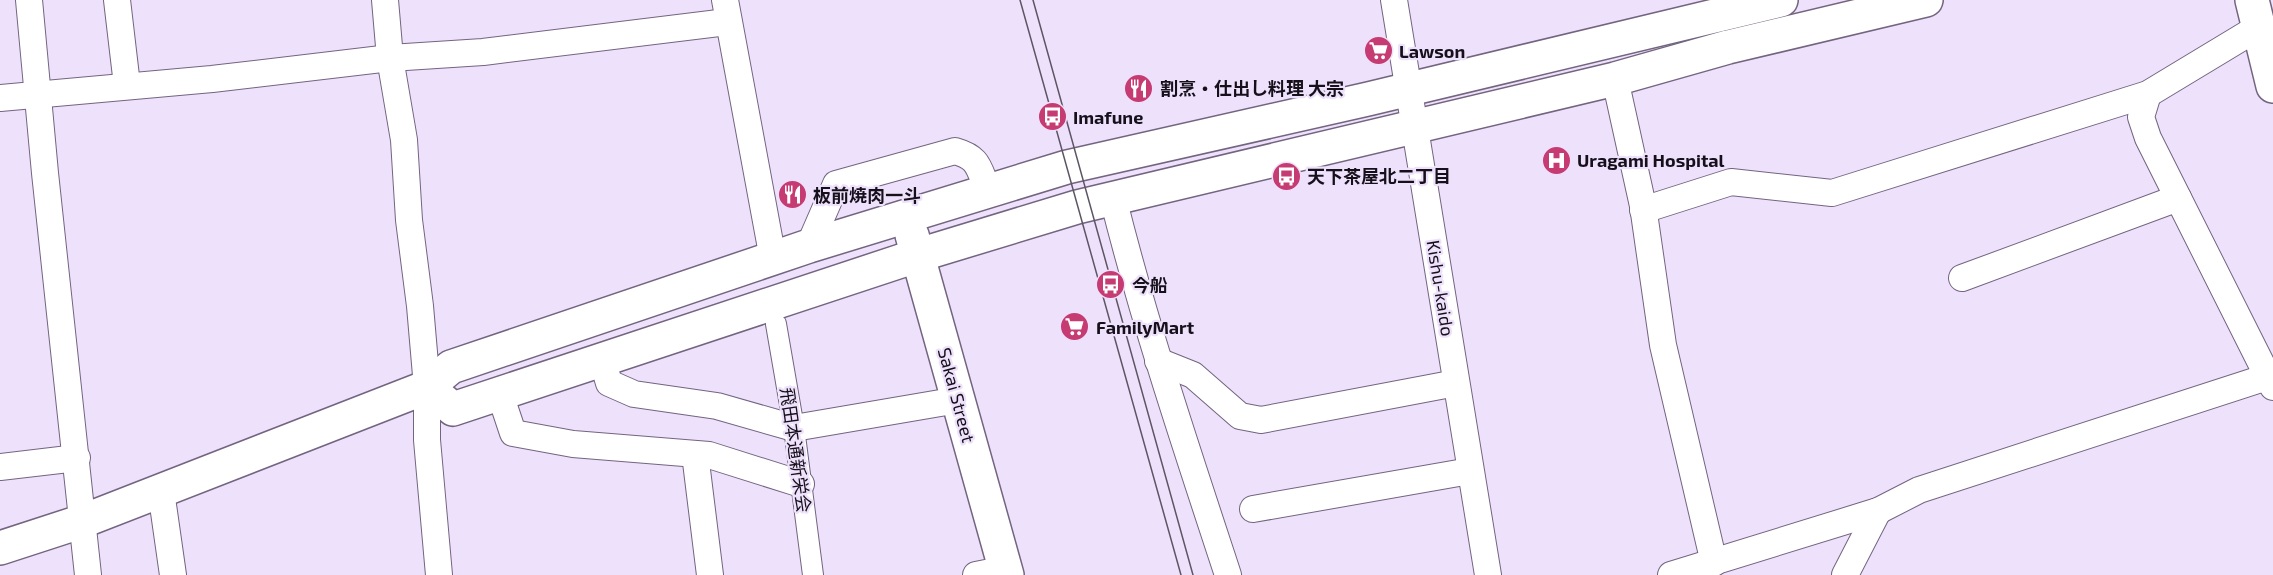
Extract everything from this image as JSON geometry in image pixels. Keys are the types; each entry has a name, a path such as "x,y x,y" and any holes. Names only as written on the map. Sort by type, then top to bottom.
{"street":[{"path":"29,0 88,575"},
{"path":"117,0 127,86"},
{"path":"385,0 390,58 404,140 409,219 420,306 427,387 427,440 439,575"},
{"name":"Kishu-kaido","path":"1394,0 1488,575"},
{"path":"0,548 83,521 427,387 451,367 809,246 988,190 1067,167 1410,89 1781,0"},
{"path":"427,387 453,409 919,255 1113,198 1615,79 1728,47 1926,0"},
{"path":"0,98 212,79 390,58 483,52 726,11 772,259"},
{"path":"1643,210 1731,182 1832,193 2148,94 2256,14 2273,86"},
{"path":"1615,79 1643,210 1663,345 1714,563"},
{"path":"1671,575 1878,511 1919,490 2271,380 2148,138 2141,117 2148,94"},
{"path":"809,246 836,184 955,151 969,155 975,160 988,190"},
{"path":"1113,198 1133,278 1158,361 1228,575"},
{"path":"1962,278 2178,198"},
{"name":"Sakai Street","path":"906,216 919,255 958,400 996,573"},
{"name":"飛田本通新栄会","path":"776,324 794,428 813,575"},
{"path":"602,359 609,382 634,394 717,406 794,428 958,400"},
{"path":"1158,361 1193,375 1240,416 1261,420 1456,382"},
{"path":"500,394 513,433 573,444 709,455 801,484"},
{"path":"694,454 710,575"},
{"path":"0,467 77,458"},
{"path":"1253,509 1470,471"},
{"path":"161,491 174,575"},
{"path":"1845,575 1878,511"}],"tram line":[{"path":"1020,0 1181,575"},
{"path":"1033,0 1193,575"}],"place":[{"name":"Lawson","path":"1378,51"},
{"name":"割烹・仕出し料理 大宗","path":"1139,88"},
{"name":"Imafune","path":"1052,117"},
{"name":"Uragami Hospital","path":"1556,160"},
{"name":"天下茶屋北二丁目","path":"1286,176"},
{"name":"板前焼肉一斗","path":"792,195"},
{"name":"今船","path":"1111,285"},
{"name":"FamilyMart","path":"1075,327"}]}
